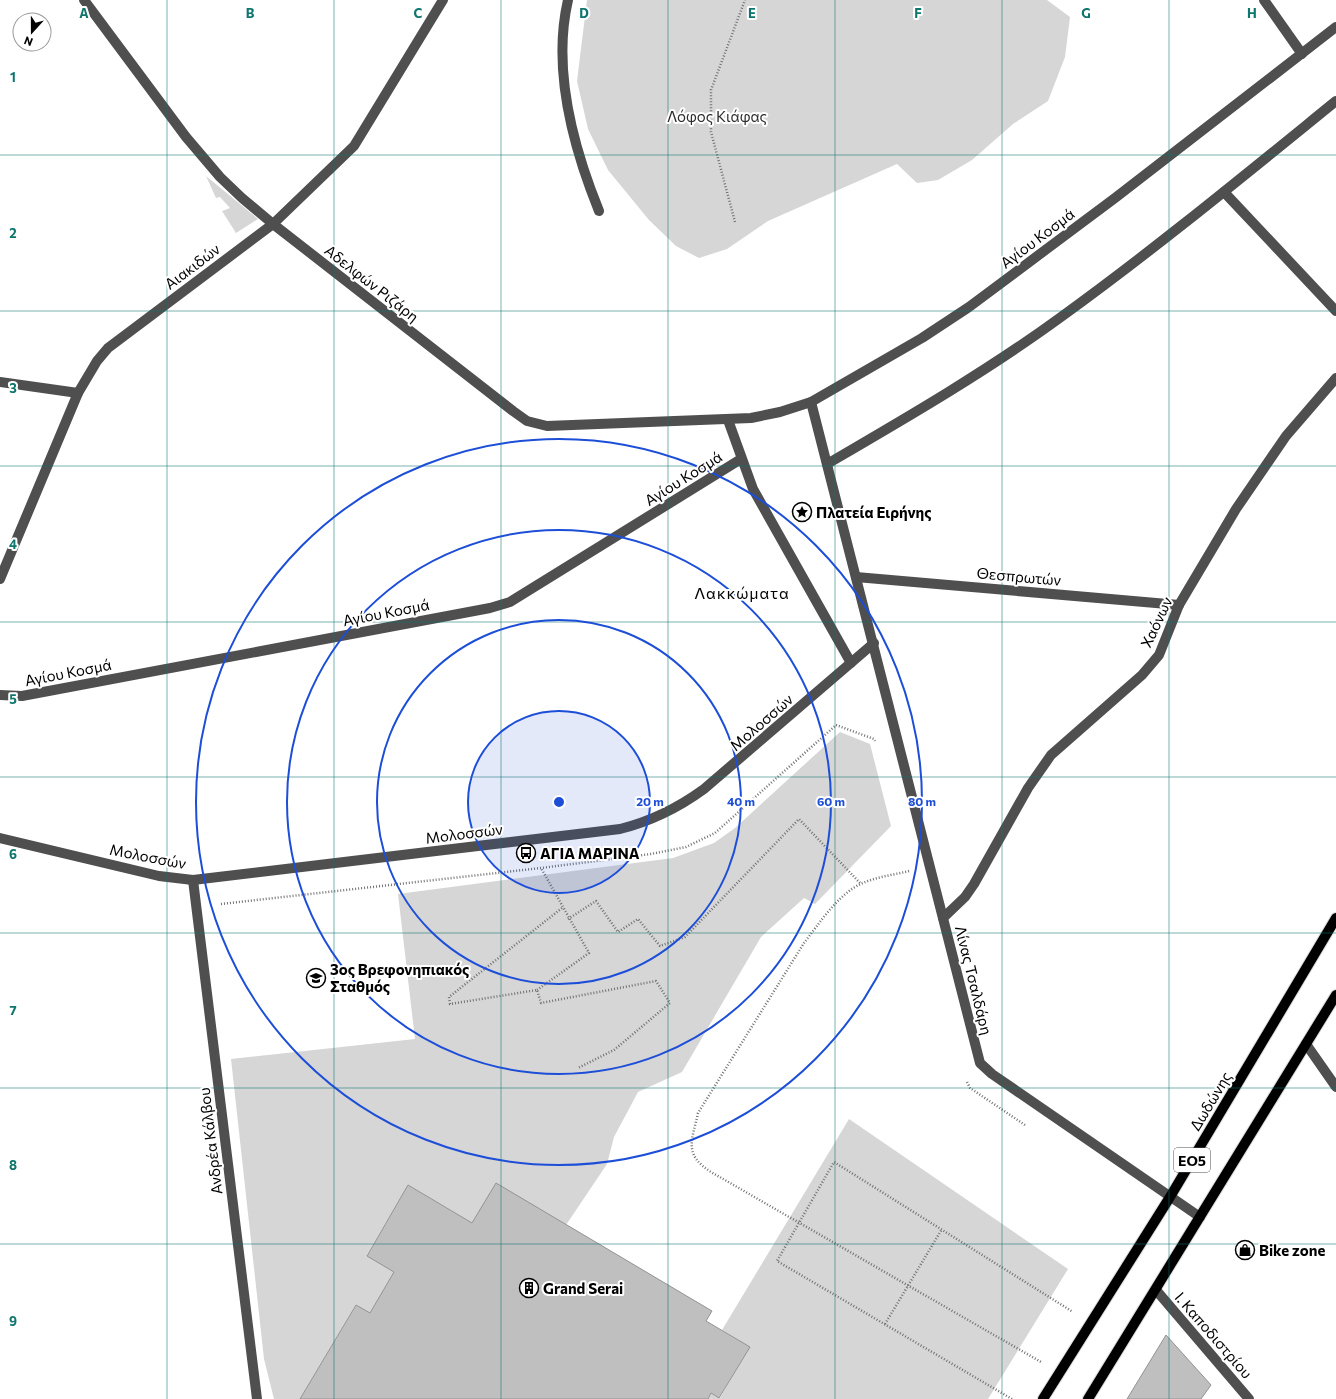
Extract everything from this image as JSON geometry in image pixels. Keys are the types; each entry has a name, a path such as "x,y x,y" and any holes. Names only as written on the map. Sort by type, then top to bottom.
{"main road":[{"name":"Δωδώνης","path":"1043,1399 1170,1197 1336,918"},
{"name":"ΕΟ5","path":"1088,1399 1336,995"}],"street":[{"name":"Αδελφών Ριζάρη","path":"84,0 186,136 220,177 273,224 527,421 547,426 728,420"},
{"name":"Αιακιδών","path":"0,579 78,393 97,361 108,348 273,224 354,146 443,0"},
{"path":"568,0 563,29 563,50 568,103 589,188 599,211"},
{"path":"1264,0 1302,54"},
{"name":"Αγίου Κοσμά","path":"728,420 780,412 811,402 922,338 969,307 1336,27"},
{"path":"827,464 956,387 1061,317 1224,192 1336,101"},
{"path":"1224,192 1336,311"},
{"name":"Χαόνων","path":"943,918 965,897 974,884 1028,788 1051,755 1142,675 1159,655 1179,605 1213,546 1256,479 1286,436 1336,378"},
{"path":"0,382 78,393"},
{"name":"Λίνας Τσαλδάρη","path":"811,402 874,643 977,1056 984,1068 1200,1217"},
{"path":"728,420 753,489 851,663"},
{"name":"Αγίου Κοσμά","path":"0,695 22,696 490,608 510,602 741,459"},
{"name":"Θεσπρωτών","path":"856,577 1179,605"},
{"name":"Μολοσσών","path":"0,838 172,879 193,880 597,832 639,824 662,816 682,805 704,789 874,643"},
{"name":"Ανδρέα Κάλβου","path":"193,880 257,1399"},
{"path":"1306,1044 1336,1087"},
{"name":"Ι. Καποδιστρίου","path":"1156,1290 1249,1399"}],"path":[{"path":"735,222 711,132 710,90 745,0"},
{"path":"221,904 541,868 670,851 703,840 729,822 836,725 874,739 876,747"},
{"path":"568,919 596,901 618,932 638,919 660,946 685,937 799,819 861,884"},
{"path":"907,864 911,879"},
{"path":"541,868 588,953 537,990 450,1004 449,997 562,908"},
{"path":"909,871 861,884 845,894 804,943 698,1113 692,1143 693,1155 699,1165 1059,1373"},
{"path":"537,990 541,1003 656,982 670,1003 614,1050 578,1068"},
{"path":"965,1077 970,1088 1027,1126"},
{"path":"1012,1399 777,1261 834,1162 1090,1323"},
{"path":"885,1324 942,1229"}],"green space":[{"name":"Λόφος Κιάφας","path":"587,0 1047,0 1070,17 1065,57 1048,101 1013,124 972,160 938,180 917,183 897,164 768,221 727,249 699,258 676,246 649,220 608,170 588,129 577,81"},
{"path":"206,176 258,219 236,233 222,211 230,208 220,197 216,198"},
{"path":"840,732 870,744 891,826 815,904 804,898 761,937 682,1072 638,1092 614,1137 607,1164 566,1225 472,1223 408,1185 367,1255 394,1272 370,1313 355,1306 300,1399 274,1399 264,1359 231,1059 415,1039 398,894 673,858 714,843 735,828"},
{"path":"849,1119 1068,1269 988,1399 708,1399 711,1393 720,1398 749,1347 722,1330"}],"building":[{"name":"Grand Serai","path":"496,1183 712,1311 706,1321 750,1347 719,1398 711,1393 708,1399 300,1399 356,1305 370,1313 394,1272 367,1256 408,1185 472,1223"},
{"path":"1166,1335 1211,1385 1201,1399 1127,1399"}],"place":[{"name":"Πλατεία Ειρήνης","path":"802,512"},
{"name":"ΑΓΙΑ ΜΑΡΙΝΑ","path":"526,853"},
{"name":"3ος Βρεφονηπιακός Σταθμός","path":"316,978"},
{"name":"Bike zone","path":"1245,1250"},
{"name":"Grand Serai","path":"529,1288"}],"district":[{"name":"Λακκώματα","path":"742,592"}]}
